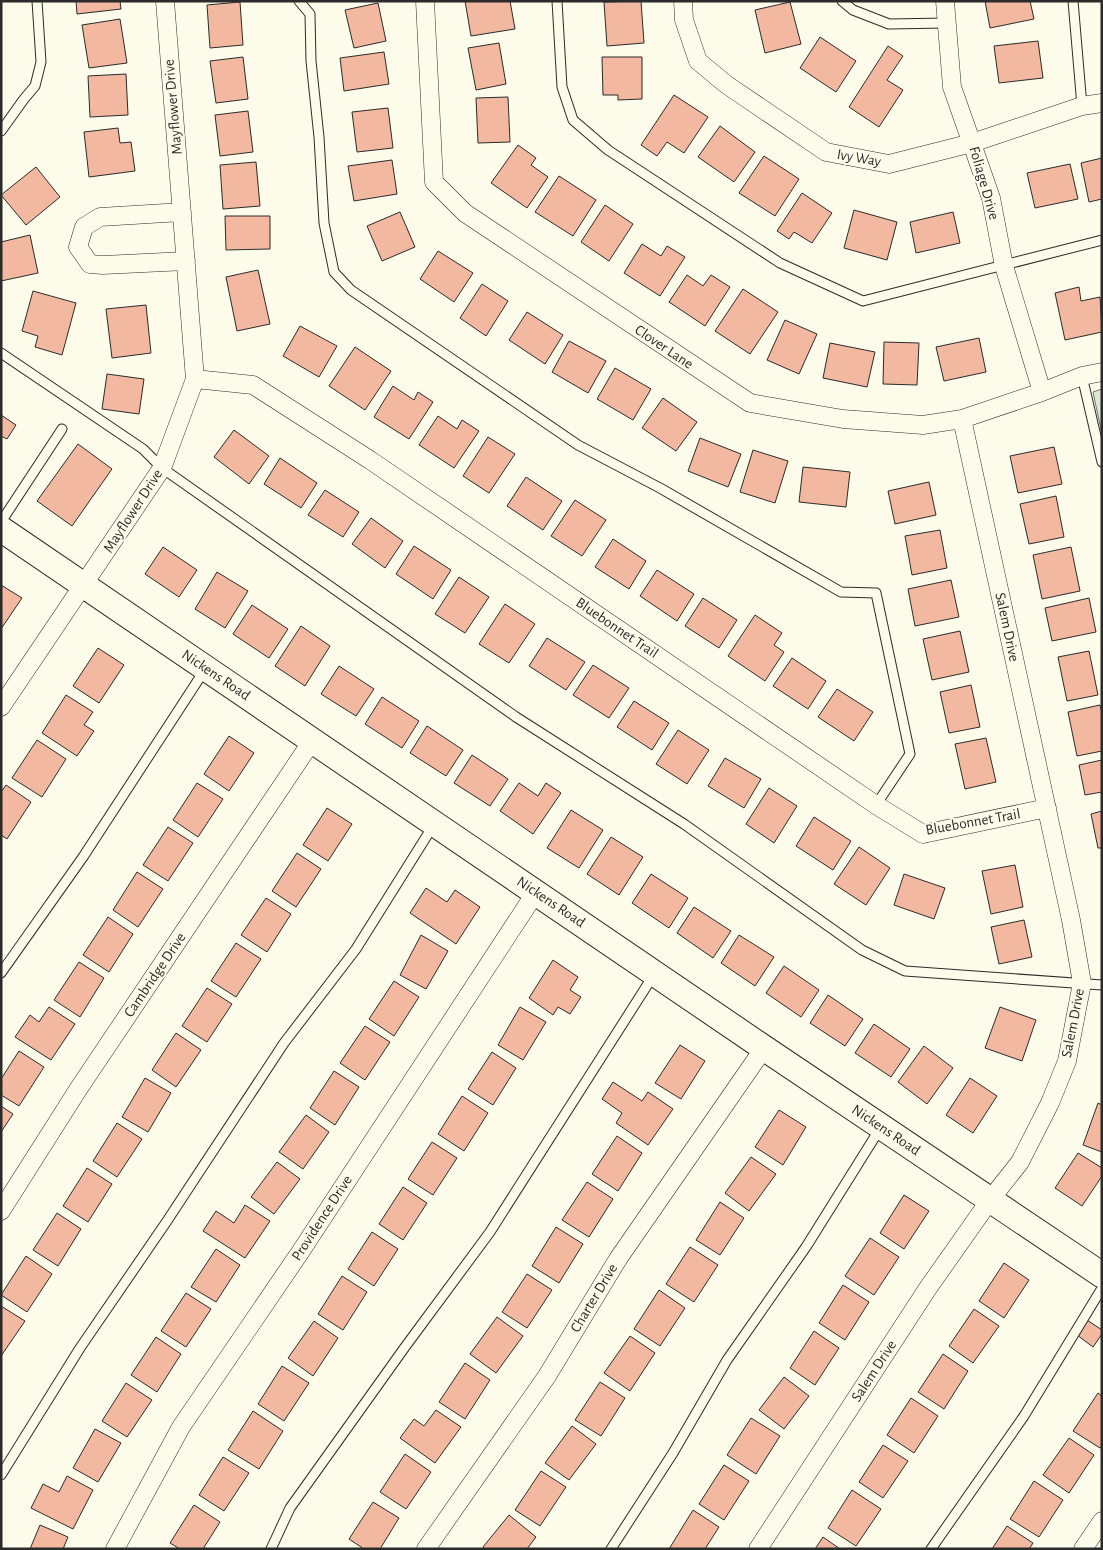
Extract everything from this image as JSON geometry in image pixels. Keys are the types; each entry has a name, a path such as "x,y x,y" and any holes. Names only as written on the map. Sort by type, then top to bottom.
{"street":[{"name":"Mayflower Drive","path":"1,707 162,468 195,380 165,1"},
{"name":"Clover Lane","path":"425,1 434,182 465,213 750,403 843,419 923,425 962,420 1082,376 1102,372"},
{"name":"Ivy Way","path":"683,1 684,20 698,61 728,85 826,152 889,164 972,143 1082,106 1102,103"},
{"name":"Foliage Drive","path":"945,1 952,87 991,198 1004,266 1042,392"},
{"path":"182,212 100,217 84,227 78,247 90,264 186,261"},
{"name":"Bluebonnet Trail","path":"195,380 253,385 370,460 876,805 923,834 1047,808"},
{"name":"Salem Drive","path":"758,1549 928,1288 990,1200 1020,1162 1050,1103 1067,1061 1082,982 1071,920 962,420"},
{"name":"Nickens Road","path":"1,529 764,1048 1102,1275"},
{"name":"Cambridge Drive","path":"1,1211 79,1088 312,741"},
{"name":"Providence Drive","path":"115,1549 180,1428 301,1251 536,892"},
{"name":"Charter Drive","path":"426,1549 547,1376 618,1259 764,1048"},
{"path":"1083,1549 1102,1521"}],"lane":[{"path":"1,131 35,86 41,62 37,1"},
{"path":"299,1 310,14 324,222 334,272 351,290 578,445 660,488 841,592 876,593 910,754 876,805"},
{"path":"557,1 562,87 573,120 608,150 780,263 863,302 1102,240"},
{"path":"842,1 853,10 889,24 946,23"},
{"path":"1073,1 1082,106"},
{"path":"1,353 143,449 162,468 516,717 684,824 862,950 904,971 1102,984"},
{"path":"1082,376 1102,462"},
{"path":"1,522 62,429"},
{"path":"1,973 83,857 206,668"},
{"path":"1,1475 80,1348 167,1221 284,1043 356,949 435,823"},
{"path":"271,1549 290,1508 490,1232 655,973"},
{"path":"610,1549 673,1453 727,1360 806,1246 882,1127"},
{"path":"931,1549 1024,1416 1102,1288"}],"green space":[{"path":"1102,389 1102,434 1093,392"}],"building":[{"path":"76,1 120,1 121,9 77,14"},
{"path":"465,1 510,1 515,29 471,36"},
{"path":"641,1 644,43 607,46 604,2"},
{"path":"985,1 1030,1 1034,19 990,28"},
{"path":"240,2 243,45 210,48 207,5"},
{"path":"790,2 801,44 765,53 755,10"},
{"path":"378,3 386,41 354,48 345,10"},
{"path":"120,19 127,63 89,68 82,25"},
{"path":"820,37 856,61 836,92 800,68"},
{"path":"1038,41 1043,78 999,83 994,46"},
{"path":"499,43 506,84 476,90 468,48"},
{"path":"888,46 903,56 887,80 903,90 879,127 849,107"},
{"path":"384,52 389,84 344,91 340,58"},
{"path":"243,57 248,99 216,103 210,61"},
{"path":"602,57 642,57 642,99 618,100 618,95 603,95"},
{"path":"126,74 128,115 90,117 88,76"},
{"path":"674,95 708,117 684,153 667,142 657,156 641,145"},
{"path":"508,97 510,142 478,143 476,98"},
{"path":"388,108 393,148 357,152 352,112"},
{"path":"248,111 253,152 220,156 215,115"},
{"path":"720,126 755,152 734,182 698,157"},
{"path":"118,128 120,143 131,142 135,171 89,177 84,132"},
{"path":"518,145 536,158 531,165 548,177 527,208 491,183"},
{"path":"764,156 799,179 775,216 739,193"},
{"path":"1102,158 1102,199 1089,202 1081,163"},
{"path":"392,160 397,194 354,201 348,166"},
{"path":"256,162 260,206 223,209 220,165"},
{"path":"1070,164 1078,199 1035,208 1027,173"},
{"path":"36,167 60,197 26,225 1,195"},
{"path":"559,176 596,200 573,236 535,212"},
{"path":"802,193 832,213 812,243 794,232 789,239 777,231"},
{"path":"605,205 633,224 609,261 581,242"},
{"path":"854,210 897,222 887,260 844,248"},
{"path":"400,212 415,247 382,261 367,226"},
{"path":"953,212 960,243 916,253 910,222"},
{"path":"225,216 270,216 270,249 226,250"},
{"path":"30,235 38,273 1,281 1,242"},
{"path":"642,244 661,256 667,246 685,257 660,296 624,273"},
{"path":"438,251 473,273 454,302 420,279"},
{"path":"258,270 270,324 237,331 226,277"},
{"path":"687,275 703,286 711,275 730,287 705,326 669,302"},
{"path":"482,284 508,301 486,336 460,318"},
{"path":"1079,287 1081,301 1100,297 1102,332 1065,340 1055,293"},
{"path":"743,289 778,312 750,354 715,331"},
{"path":"33,291 76,303 62,355 35,347 38,336 22,331"},
{"path":"146,305 151,353 112,358 106,309"},
{"path":"527,312 563,335 545,364 509,340"},
{"path":"785,320 817,334 799,374 767,360"},
{"path":"300,326 337,346 319,377 283,356"},
{"path":"979,338 986,372 944,381 936,347"},
{"path":"569,341 606,361 588,393 552,372"},
{"path":"884,342 919,343 917,385 883,384"},
{"path":"830,343 875,352 867,387 823,378"},
{"path":"355,347 391,371 365,410 329,386"},
{"path":"615,368 651,389 633,420 597,399"},
{"path":"107,374 144,379 139,414 102,409"},
{"path":"393,386 414,400 418,392 433,402 409,439 374,417"},
{"path":"663,398 697,422 676,451 642,428"},
{"path":"1,415 16,425 7,439 1,436"},
{"path":"438,416 457,429 462,420 479,431 454,468 419,445"},
{"path":"234,430 269,456 249,484 214,457"},
{"path":"488,437 515,454 489,493 463,476"},
{"path":"700,438 741,454 728,487 688,471"},
{"path":"78,444 112,469 72,526 37,501"},
{"path":"1054,447 1062,484 1018,493 1010,456"},
{"path":"753,450 788,461 775,503 740,492"},
{"path":"280,458 317,483 301,508 264,484"},
{"path":"803,467 850,472 846,507 799,502"},
{"path":"526,477 562,501 543,530 507,506"},
{"path":"929,482 936,515 895,524 888,491"},
{"path":"325,490 359,512 343,537 308,515"},
{"path":"1056,496 1064,537 1029,544 1020,504"},
{"path":"575,500 606,520 582,556 551,536"},
{"path":"371,518 403,541 385,568 352,544"},
{"path":"940,530 947,568 912,575 905,536"},
{"path":"613,539 646,561 629,589 595,567"},
{"path":"414,546 451,570 433,599 396,574"},
{"path":"163,547 197,570 179,597 145,574"},
{"path":"1071,547 1080,591 1042,599 1033,555"},
{"path":"657,570 694,594 677,621 640,596"},
{"path":"217,572 248,591 225,628 195,609"},
{"path":"459,577 489,597 465,633 435,614"},
{"path":"951,580 959,617 915,626 908,589"},
{"path":"1,585 22,598 1,629"},
{"path":"703,598 737,620 719,648 685,626"},
{"path":"1089,598 1096,632 1052,641 1045,608"},
{"path":"505,604 535,624 509,663 479,644"},
{"path":"252,605 288,629 269,658 233,634"},
{"path":"755,615 782,633 774,645 784,652 765,681 728,656"},
{"path":"301,626 330,646 305,686 275,666"},
{"path":"960,631 969,672 932,680 923,639"},
{"path":"547,638 585,662 566,690 529,666"},
{"path":"98,648 124,665 99,703 73,686"},
{"path":"1089,651 1098,695 1067,701 1058,657"},
{"path":"792,658 826,681 808,709 773,686"},
{"path":"593,665 629,688 609,718 573,695"},
{"path":"339,666 374,689 356,716 321,694"},
{"path":"971,685 980,727 949,733 940,692"},
{"path":"837,689 873,712 854,741 818,717"},
{"path":"66,695 93,712 84,725 94,731 77,756 42,733"},
{"path":"382,697 419,721 402,748 365,724"},
{"path":"634,701 669,723 652,750 617,727"},
{"path":"1100,705 1102,713 1102,751 1077,756 1068,712"},
{"path":"427,726 463,750 446,776 410,753"},
{"path":"678,730 709,750 687,784 656,764"},
{"path":"229,736 254,753 229,791 204,774"},
{"path":"986,738 996,782 965,789 955,744"},
{"path":"37,740 66,759 42,797 12,778"},
{"path":"472,755 508,779 490,806 454,783"},
{"path":"725,758 761,779 744,808 708,786"},
{"path":"1102,760 1102,792 1085,795 1079,765"},
{"path":"197,783 223,799 198,837 173,820"},
{"path":"519,783 538,796 546,783 561,793 533,834 500,811"},
{"path":"6,785 31,802 7,839 1,835 1,792"},
{"path":"769,788 797,806 774,843 746,824"},
{"path":"327,808 352,824 328,861 303,845"},
{"path":"571,810 603,830 579,868 547,848"},
{"path":"1102,811 1102,848 1098,848 1091,814"},
{"path":"814,817 851,841 833,870 796,846"},
{"path":"168,827 193,843 168,881 143,865"},
{"path":"611,837 643,857 619,895 587,874"},
{"path":"859,847 890,868 866,905 834,884"},
{"path":"297,853 321,869 296,907 272,891"},
{"path":"1015,865 1023,907 991,914 982,871"},
{"path":"137,872 163,889 138,927 113,910"},
{"path":"651,874 688,898 669,928 632,903"},
{"path":"904,874 945,888 934,919 894,905"},
{"path":"426,888 447,902 455,890 480,907 456,944 410,913"},
{"path":"266,898 291,914 267,952 241,935"},
{"path":"694,907 731,931 713,958 677,933"},
{"path":"108,917 133,934 109,972 83,955"},
{"path":"1024,920 1032,957 999,964 991,927"},
{"path":"421,935 448,951 426,989 400,975"},
{"path":"739,935 774,957 755,986 721,963"},
{"path":"236,943 261,959 236,997 211,981"},
{"path":"553,960 578,977 570,990 581,997 570,1014 558,1007 553,1015 529,998"},
{"path":"79,962 104,978 80,1017 54,1000"},
{"path":"784,966 819,990 801,1017 766,993"},
{"path":"394,981 419,997 394,1036 369,1019"},
{"path":"207,988 232,1004 207,1042 182,1026"},
{"path":"828,995 863,1019 845,1046 810,1023"},
{"path":"49,1007 75,1024 51,1060 15,1037 30,1015 39,1022"},
{"path":"520,1007 546,1022 523,1060 498,1045"},
{"path":"1000,1007 1036,1020 1022,1061 985,1048"},
{"path":"874,1024 910,1049 891,1077 855,1053"},
{"path":"365,1026 390,1042 365,1080 340,1063"},
{"path":"176,1033 201,1050 176,1087 152,1070"},
{"path":"680,1045 705,1061 681,1099 655,1083"},
{"path":"924,1046 953,1068 927,1104 898,1082"},
{"path":"19,1051 44,1067 19,1106 1,1095 1,1079"},
{"path":"492,1052 516,1068 493,1105 468,1089"},
{"path":"334,1071 359,1087 335,1125 310,1108"},
{"path":"145,1078 171,1093 148,1132 122,1117"},
{"path":"970,1078 997,1096 973,1133 946,1115"},
{"path":"613,1082 642,1101 648,1092 673,1109 648,1145 616,1123 622,1113 602,1099"},
{"path":"462,1096 488,1113 464,1151 438,1134"},
{"path":"1098,1103 1102,1105 1102,1152 1083,1145"},
{"path":"1,1106 13,1114 1,1132"},
{"path":"779,1110 806,1127 783,1165 755,1147"},
{"path":"306,1115 329,1132 303,1169 279,1152"},
{"path":"117,1123 142,1139 117,1177 93,1161"},
{"path":"617,1136 642,1153 618,1191 592,1174"},
{"path":"432,1142 457,1158 433,1195 408,1179"},
{"path":"1078,1153 1102,1168 1102,1176 1082,1206 1055,1188"},
{"path":"751,1157 776,1174 749,1211 725,1193"},
{"path":"277,1162 300,1179 274,1214 251,1197"},
{"path":"87,1168 112,1184 88,1222 63,1206"},
{"path":"587,1182 613,1199 589,1237 562,1220"},
{"path":"403,1187 427,1203 403,1240 379,1224"},
{"path":"904,1195 929,1211 904,1249 880,1233"},
{"path":"720,1202 744,1218 720,1255 696,1240"},
{"path":"245,1205 270,1221 245,1258 203,1231 216,1211 234,1223"},
{"path":"57,1213 81,1229 58,1266 33,1250"},
{"path":"556,1227 583,1244 559,1283 532,1266"},
{"path":"372,1232 398,1249 374,1286 348,1269"},
{"path":"870,1238 899,1257 874,1295 845,1276"},
{"path":"690,1247 718,1265 694,1302 666,1284"},
{"path":"216,1249 240,1265 216,1302 191,1287"},
{"path":"26,1256 52,1274 27,1312 1,1295"},
{"path":"1004,1263 1029,1280 1004,1318 979,1301"},
{"path":"527,1274 552,1290 527,1328 502,1312"},
{"path":"342,1276 367,1292 343,1330 318,1314"},
{"path":"843,1285 869,1302 845,1340 819,1323"},
{"path":"659,1290 685,1308 660,1346 634,1329"},
{"path":"186,1293 211,1309 186,1347 161,1331"},
{"path":"1,1306 25,1321 1,1356"},
{"path":"974,1309 999,1326 973,1363 949,1346"},
{"path":"497,1317 523,1336 496,1373 470,1354"},
{"path":"1087,1320 1102,1330 1102,1334 1093,1347 1077,1335"},
{"path":"314,1321 338,1338 313,1376 288,1358"},
{"path":"814,1331 839,1348 815,1385 790,1368"},
{"path":"630,1336 655,1353 630,1391 604,1373"},
{"path":"156,1337 181,1354 157,1392 131,1375"},
{"path":"943,1354 968,1371 944,1409 918,1392"},
{"path":"465,1363 490,1380 465,1419 439,1402"},
{"path":"282,1366 309,1383 284,1421 258,1404"},
{"path":"784,1377 809,1396 784,1429 759,1410"},
{"path":"600,1382 625,1398 601,1436 575,1420"},
{"path":"126,1383 152,1400 127,1437 102,1421"},
{"path":"1098,1393 1102,1396 1102,1445 1100,1448 1073,1431"},
{"path":"911,1398 938,1416 914,1453 887,1435"},
{"path":"436,1410 461,1427 435,1463 400,1438 414,1419 424,1426"},
{"path":"253,1411 283,1431 259,1469 228,1450"},
{"path":"751,1418 780,1436 756,1474 727,1455"},
{"path":"572,1426 596,1444 569,1480 545,1463"},
{"path":"95,1429 121,1443 98,1482 73,1468"},
{"path":"1069,1438 1094,1455 1069,1493 1043,1475"},
{"path":"883,1445 908,1461 883,1498 859,1482"},
{"path":"405,1454 431,1472 406,1509 380,1492"},
{"path":"223,1457 249,1473 224,1511 199,1495"},
{"path":"724,1465 749,1481 724,1520 699,1504"},
{"path":"541,1471 566,1487 540,1526 515,1510"},
{"path":"67,1476 93,1490 73,1529 31,1508 43,1484 59,1492"},
{"path":"1034,1481 1063,1500 1039,1537 1010,1519"},
{"path":"852,1490 881,1509 856,1546 828,1528"},
{"path":"373,1502 399,1518 380,1549 364,1549 349,1539"},
{"path":"194,1505 220,1522 203,1549 180,1549 170,1543"},
{"path":"693,1510 719,1527 705,1549 669,1549"},
{"path":"509,1515 536,1537 527,1549 485,1549 483,1547"},
{"path":"40,1525 68,1537 63,1549 30,1549"},
{"path":"1007,1526 1033,1543 1029,1549 992,1549"},
{"path":"823,1537 840,1549 815,1549"}]}
